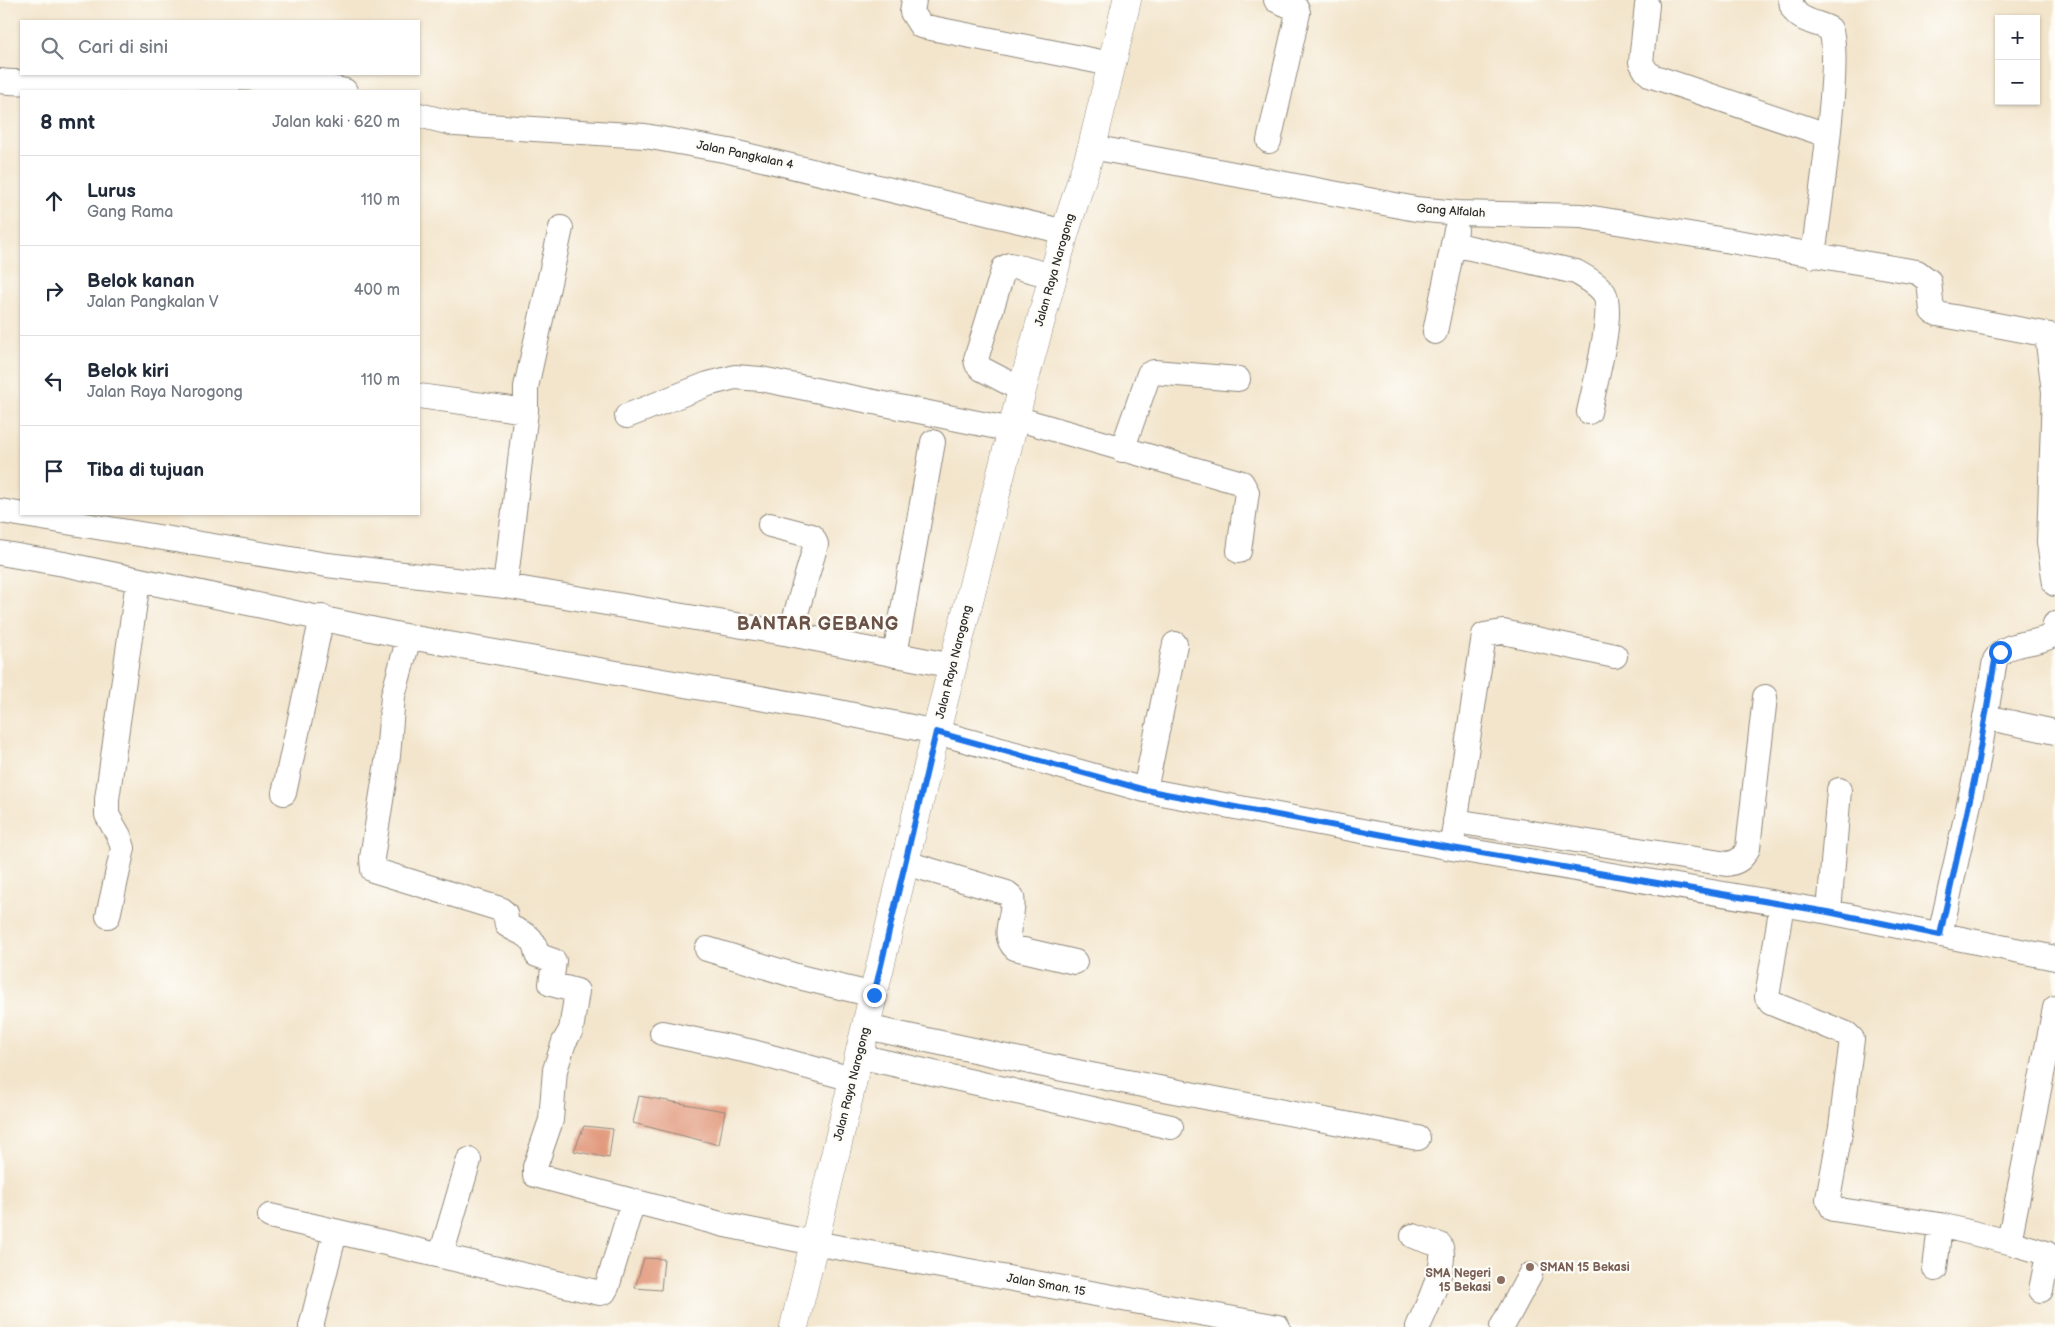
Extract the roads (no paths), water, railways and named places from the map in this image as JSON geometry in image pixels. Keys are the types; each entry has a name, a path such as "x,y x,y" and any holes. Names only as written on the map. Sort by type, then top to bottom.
{"main road":[{"name":"Jalan Raya Narogong","path":"794,1327 936,732 1022,390 1065,232 1092,147 1127,0"}],"street":[{"path":"914,0 912,12 921,26 1111,64"},
{"path":"1269,142 1298,13 1297,9 1276,0"},
{"path":"1791,0 1792,8 1796,14 1804,20 1830,29 1832,34 1834,69 1814,256"},
{"path":"1647,5 1641,62 1646,71 1652,76 1827,135"},
{"path":"0,82 130,82 187,77 249,77 312,83 341,90"},
{"name":"Jalan Pangkalan 4","path":"420,115 455,124 645,136 729,150 1065,232"},
{"name":"Gang Alfalah","path":"1092,147 1416,209 1458,213 1581,216 1918,272 1929,281 1930,304 1932,310 1938,314 2051,335"},
{"path":"1435,332 1458,213"},
{"path":"505,586 526,411 526,387 560,228"},
{"path":"1453,244 1576,272 1588,278 1604,293 1608,317 1589,412"},
{"path":"1022,390 982,369 977,364 976,359 1004,268 1010,265 1053,276"},
{"path":"2051,335 2054,392 2053,471 2049,542 2055,584"},
{"path":"1122,450 1149,374 1154,372 1238,379"},
{"path":"627,416 708,384 735,377 761,379 1014,424 1122,450 1242,483 1247,492 1239,551"},
{"path":"420,396 526,411"},
{"path":"895,655 933,442"},
{"path":"0,511 20,514"},
{"path":"24,515 328,565 505,586 790,634 953,666"},
{"path":"770,525 812,536 816,544 790,634"},
{"path":"0,553 322,617 409,637 819,708 936,732 1145,790 1452,848 1828,912 2055,958"},
{"path":"108,916 123,848 119,836 107,815 108,799 138,581"},
{"path":"284,793 322,617"},
{"path":"1940,935 1966,822 1995,660 2000,652 2006,648 2047,638 2054,633 2055,624"},
{"path":"1452,848 1484,635 1503,632 1615,656"},
{"name":"Jalan Sman. 15","path":"409,637 393,696 388,756 372,858 373,870 500,909 505,912 506,925 530,936 535,944 537,955 554,961 551,984 577,991 570,1030 555,1070 551,1120 535,1167 535,1175 725,1225 814,1244 1273,1327"},
{"path":"1145,790 1175,644"},
{"path":"1455,821 1727,864 1736,863 1744,857 1748,848 1765,697"},
{"path":"1985,717 2055,732"},
{"path":"1828,912 1839,790"},
{"path":"906,862 1006,894 1012,898 1014,904 1007,938 1015,948 1075,962"},
{"path":"1782,904 1767,998 1771,1003 1847,1034 1852,1039 1841,1127 1828,1200 1829,1204 1833,1208 1940,1225 2046,1253 2047,1260 2041,1290"},
{"path":"707,949 803,978 874,995"},
{"path":"2009,1242 2055,1008"},
{"path":"866,1027 1100,1077 1418,1138"},
{"path":"662,1033 753,1052 855,1067 1171,1127"},
{"path":"441,1254 469,1160"},
{"path":"270,1216 335,1232 441,1254 600,1293 604,1292 607,1287 633,1201"},
{"path":"1934,1269 1940,1225"},
{"path":"311,1327 335,1232"},
{"path":"1413,1236 1440,1245 1443,1258 1431,1300 1418,1327"},
{"path":"1502,1327 1530,1275"}],"place":[{"name":"SMAN 15 Bekasi","path":"1530,1267"},
{"name":"SMA Negeri 15 Bekasi","path":"1501,1280"}],"district":[{"name":"BANTAR GEBANG","path":"818,624"}]}
